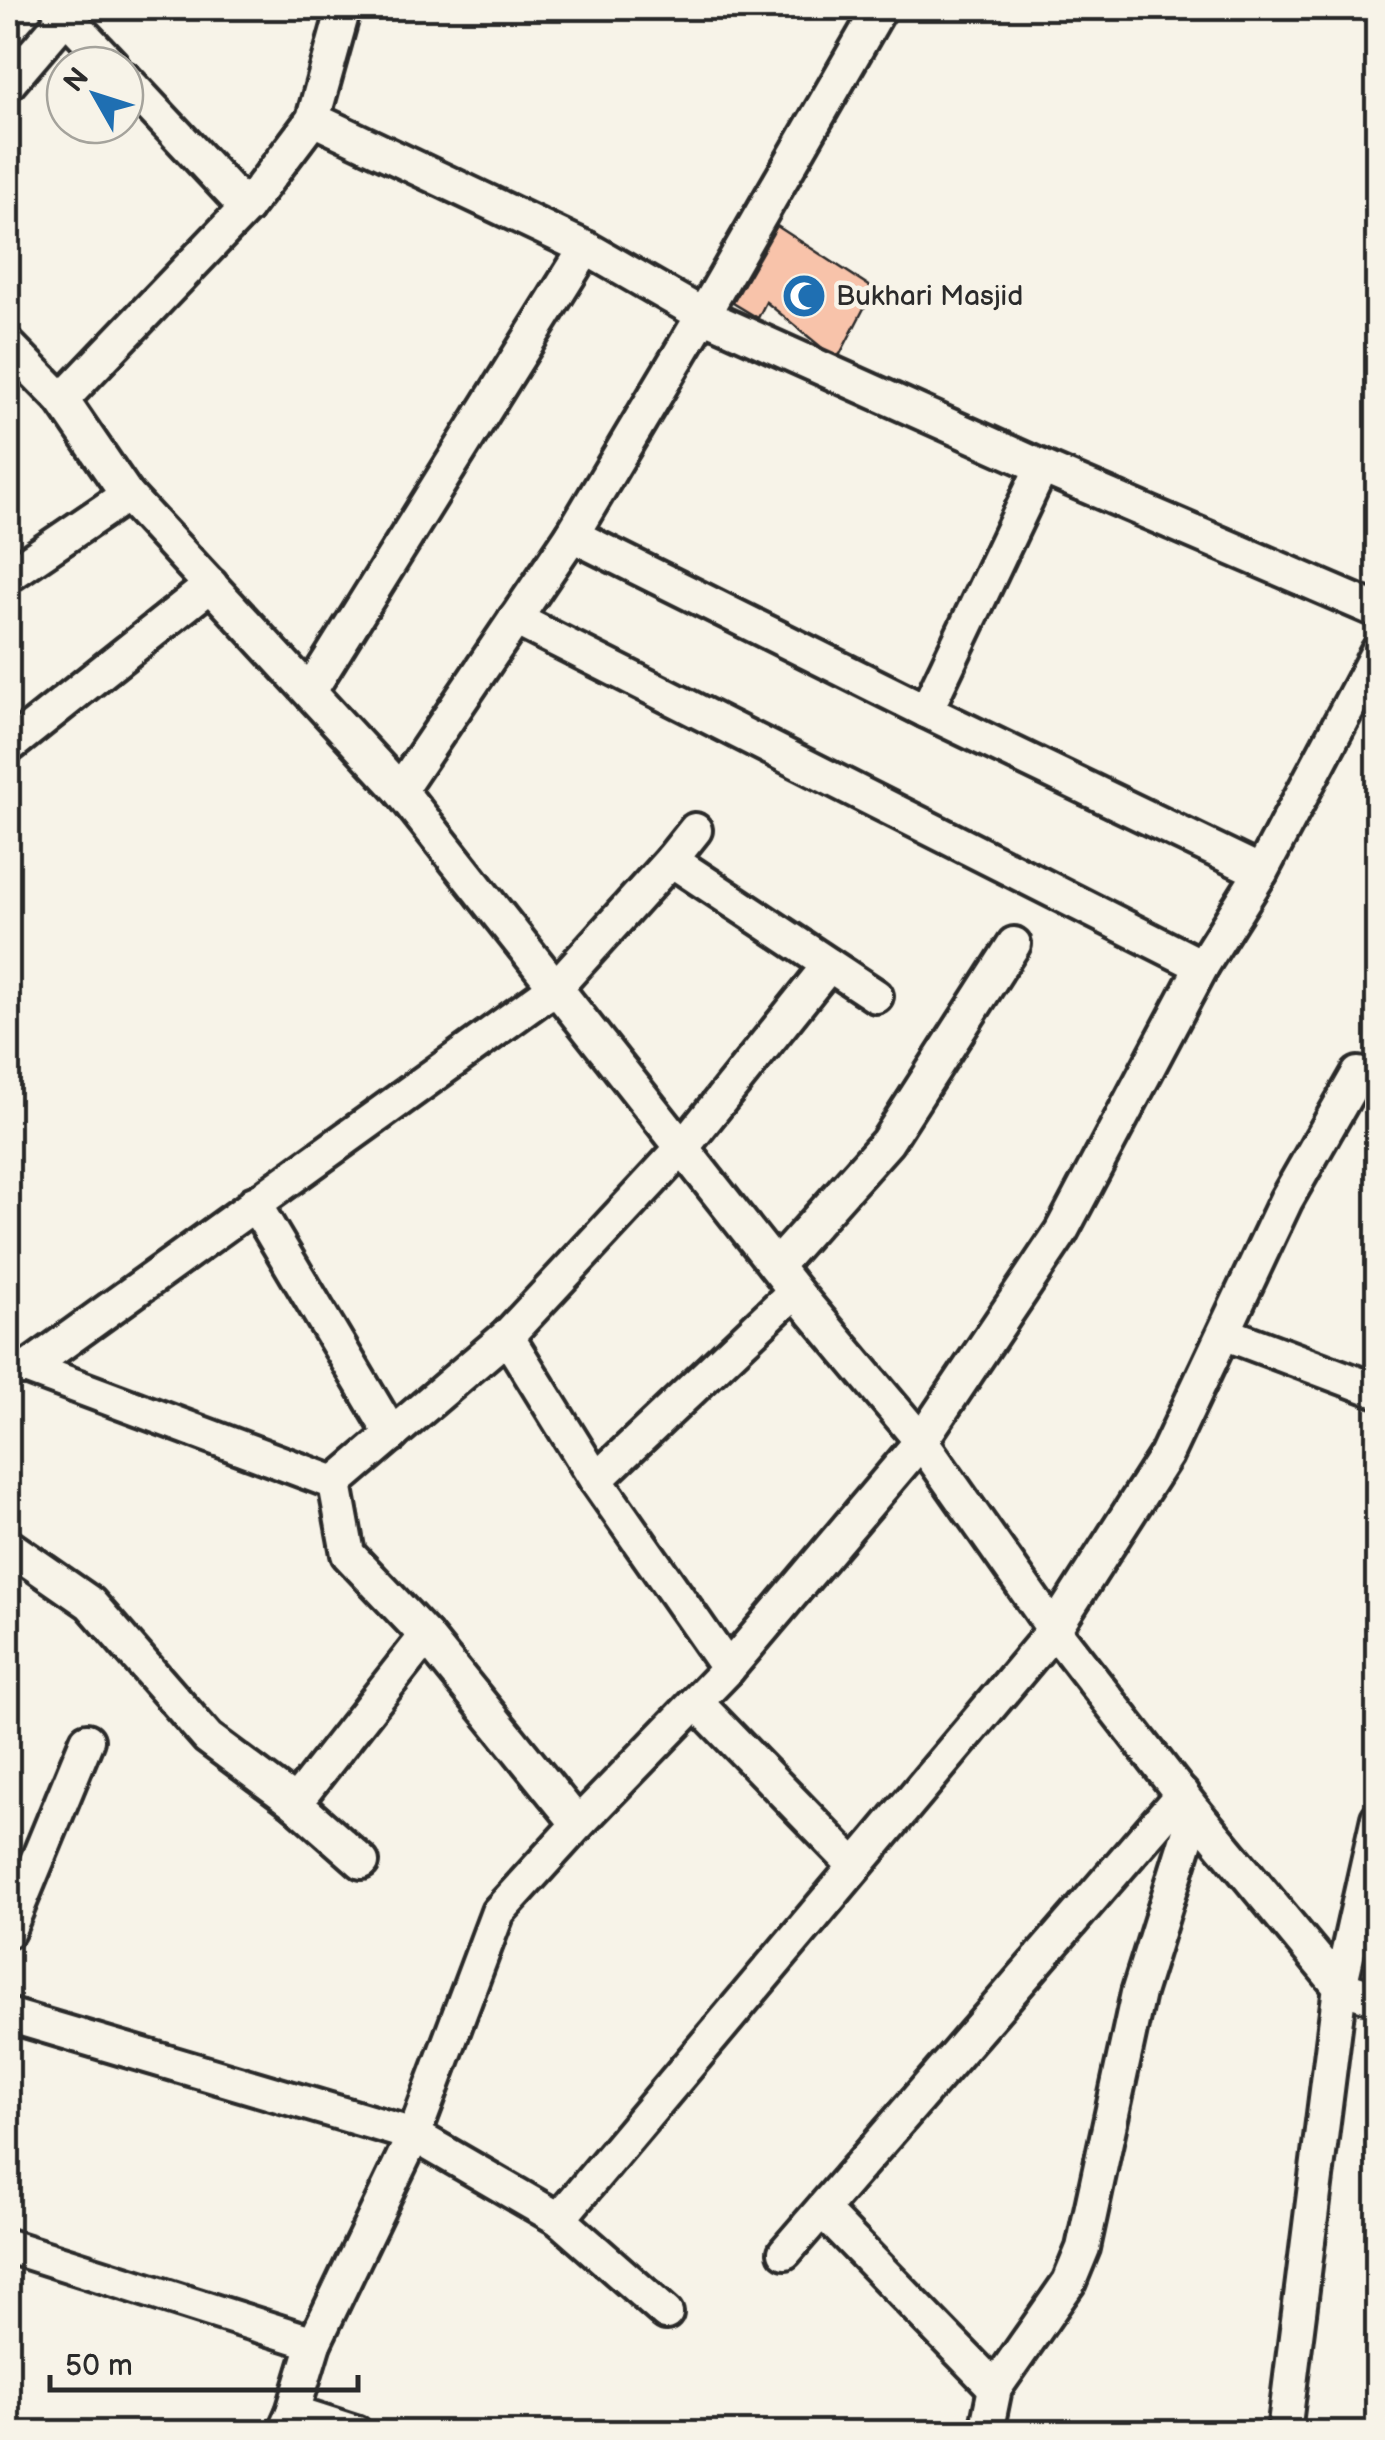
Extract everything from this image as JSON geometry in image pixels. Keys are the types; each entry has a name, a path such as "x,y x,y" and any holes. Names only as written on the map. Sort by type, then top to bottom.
{"street":[{"path":"62,400 246,208 314,119 344,8"},
{"path":"400,790 572,535 880,8"},
{"path":"8,84 66,10 95,45"},
{"path":"145,100 246,208"},
{"path":"314,119 586,248 703,314 1378,611"},
{"path":"310,691 586,248"},
{"path":"8,345 62,400 127,494 400,790 786,1278 922,1440 1054,1630 1188,1803 1340,1988 1378,1998"},
{"path":"926,711 1042,466"},
{"path":"8,576 127,494"},
{"path":"572,535 1261,872"},
{"path":"8,747 211,585"},
{"path":"515,619 1202,966"},
{"path":"355,2432 288,2422 314,2343 414,2136 498,1912 728,1668 922,1440 1062,1232 1202,966 1261,872 1378,651"},
{"path":"18,1368 557,986 695,830"},
{"path":"671,860 876,996"},
{"path":"596,1480 786,1278 887,1142 1014,944"},
{"path":"336,1483 507,1336 683,1147 829,965"},
{"path":"559,2219 1054,1630 1166,1455 1286,1200 1358,1074"},
{"path":"254,1203 392,1435"},
{"path":"1224,1333 1378,1391"},
{"path":"507,1336 596,1480 728,1668"},
{"path":"18,1368 336,1483"},
{"path":"336,1483 348,1554 426,1636 578,1824"},
{"path":"8,1546 90,1603 208,1738 295,1803 362,1862"},
{"path":"295,1803 426,1636"},
{"path":"696,1702 855,1866"},
{"path":"8,1931 88,1740"},
{"path":"786,2252 1188,1803"},
{"path":"986,2432 995,2388 1069,2282 1083,2248 1138,1993 1188,1803"},
{"path":"1284,2432 1340,1988 1378,1818"},
{"path":"8,2015 414,2136 559,2219 666,2313"},
{"path":"822,2210 995,2388"},
{"path":"8,2246 314,2343"}],"building":[{"name":"Bukhari Masjid","path":"777,226 874,289 837,360 766,302 758,318 733,303"}],"place":[{"name":"Bukhari Masjid","path":"804,296"}]}
